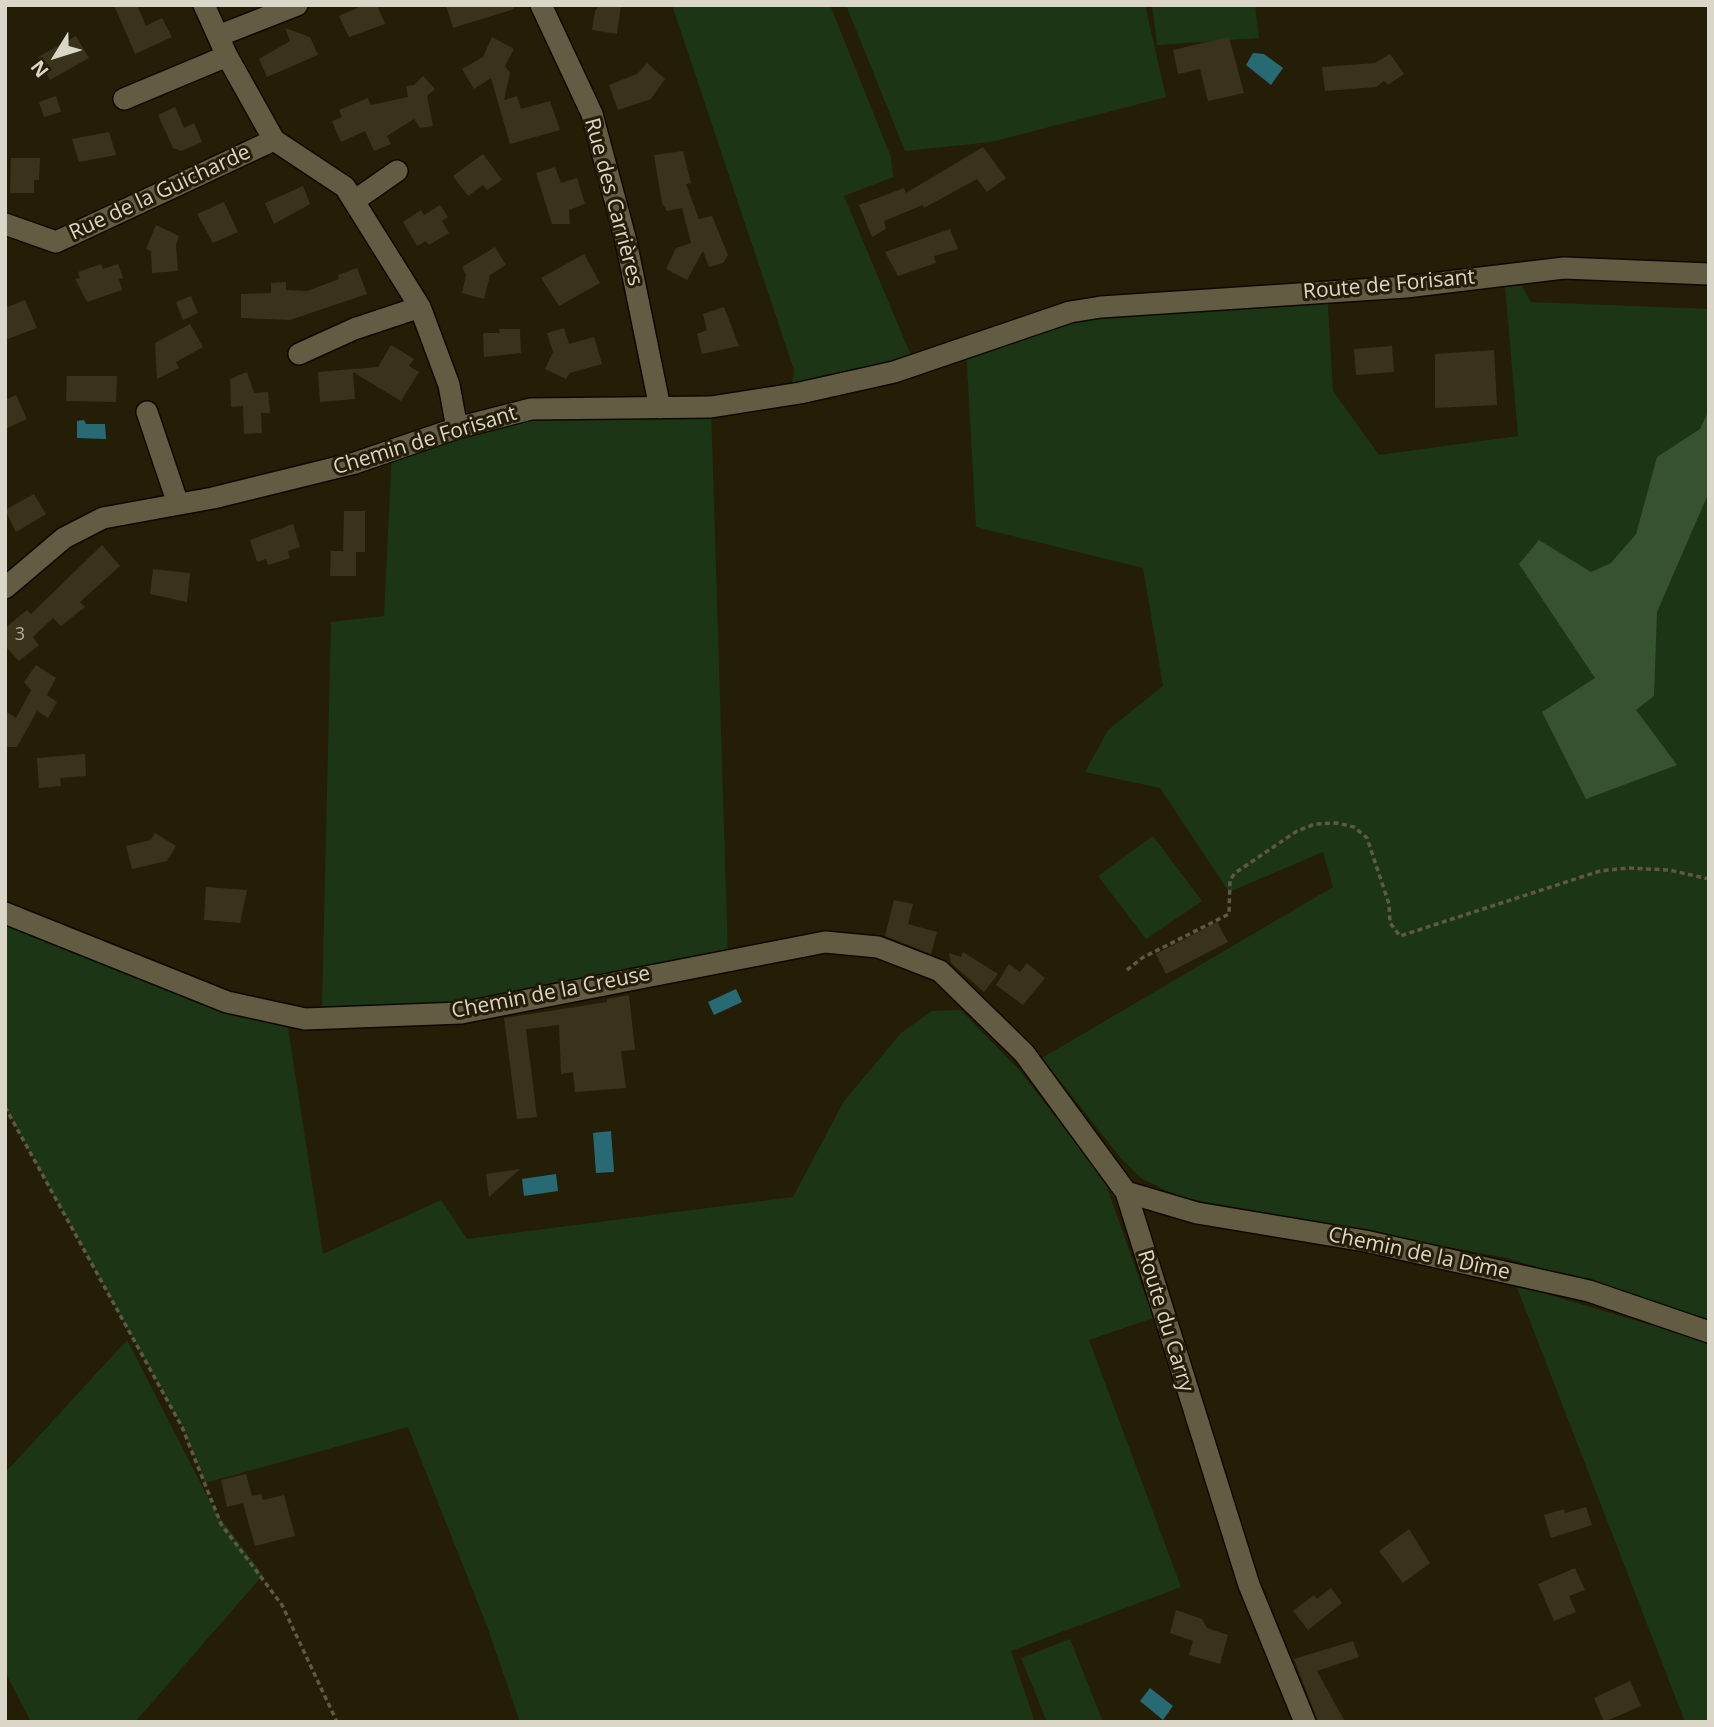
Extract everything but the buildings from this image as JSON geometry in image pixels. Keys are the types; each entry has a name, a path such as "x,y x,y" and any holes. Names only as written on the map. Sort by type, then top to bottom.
{"street":[{"path":"204,5 227,56 274,140 345,187 420,307 450,385 457,428"},
{"path":"218,36 298,5"},
{"name":"Rue des Carrières","path":"541,5 592,114 626,241 660,408"},
{"path":"124,99 227,56"},
{"name":"Rue de la Guicharde","path":"5,224 56,242 274,140"},
{"path":"354,201 397,171"},
{"name":"Route de Forisant","path":"1070,312 1193,299 1406,287 1564,268 1709,274"},
{"path":"299,354 354,329 420,307"},
{"name":"Chemin de Forisant","path":"6,584 64,538 103,518 178,504 355,463 457,428 531,410 711,407 791,395 894,372 1070,312"},
{"path":"147,412 178,504"},
{"name":"Chemin de la Creuse","path":"5,913 227,1002 305,1019 461,1013 825,942 878,947 940,971"},
{"name":"Route du Carry","path":"940,971 1024,1053 1126,1192 1249,1585 1305,1722"},
{"name":"Chemin de la Dîme","path":"1126,1192 1197,1213 1365,1241 1589,1291 1709,1332"}],"path":[{"path":"1127,970 1142,958 1228,914 1230,880 1235,873 1297,831 1315,824 1337,823 1354,827 1367,838 1389,904 1390,923 1400,936 1600,871 1626,868 1669,870 1709,879"},
{"path":"5,1107 182,1427 220,1524 282,1605 337,1722"}],"green space":[{"path":"672,5 830,5 891,157 893,177 844,196 915,365 791,395 794,370"},
{"path":"846,5 1145,5 1166,97 991,142 905,151"},
{"path":"1152,5 1255,5 1259,38 1157,45"},
{"path":"1505,286 1522,286 1531,302 1709,309 1709,1319 1507,1258 1179,1197 1141,1178 1120,1157 1042,1058 1333,887 1323,852 1229,892 1160,788 1085,772 1108,730 1163,686 1143,568 976,527 966,348 1070,312 1327,292 1333,391 1379,455 1518,436"},
{"path":"711,407 728,959 461,1013 305,1019 322,1006 331,622 384,616 392,451 531,409"},
{"path":"1709,410 1709,492 1657,612 1654,696 1636,710 1677,765 1586,799 1542,712 1595,678 1519,564 1539,540 1591,572 1611,563 1636,534 1657,457 1700,429"},
{"path":"1153,836 1202,901 1146,939 1098,876"},
{"path":"5,913 286,1015 323,1254 441,1200 467,1239 793,1197 844,1101 901,1033 932,1011 961,1010 1019,1070 1104,1179 1153,1318 1089,1340 1181,1587 1011,1651 1035,1722 520,1722 487,1626 408,1427 205,1483 182,1427 5,1107"},
{"path":"1516,1285 1709,1342 1709,1722 1685,1722"},
{"path":"127,1340 215,1511 263,1575 135,1722 31,1722 5,1672 5,1473"},
{"path":"1070,1639 1103,1722 1047,1722 1021,1658"}],"water":[{"path":"1253,53 1264,54 1283,68 1271,85 1246,65"},
{"path":"84,420 86,424 105,424 106,439 77,438 77,421"},
{"path":"736,989 742,1002 714,1015 708,1002"},
{"path":"611,1131 614,1172 596,1173 593,1133"},
{"path":"556,1174 558,1191 524,1196 522,1179"},
{"path":"1150,1688 1173,1706 1163,1720 1140,1701"}]}
